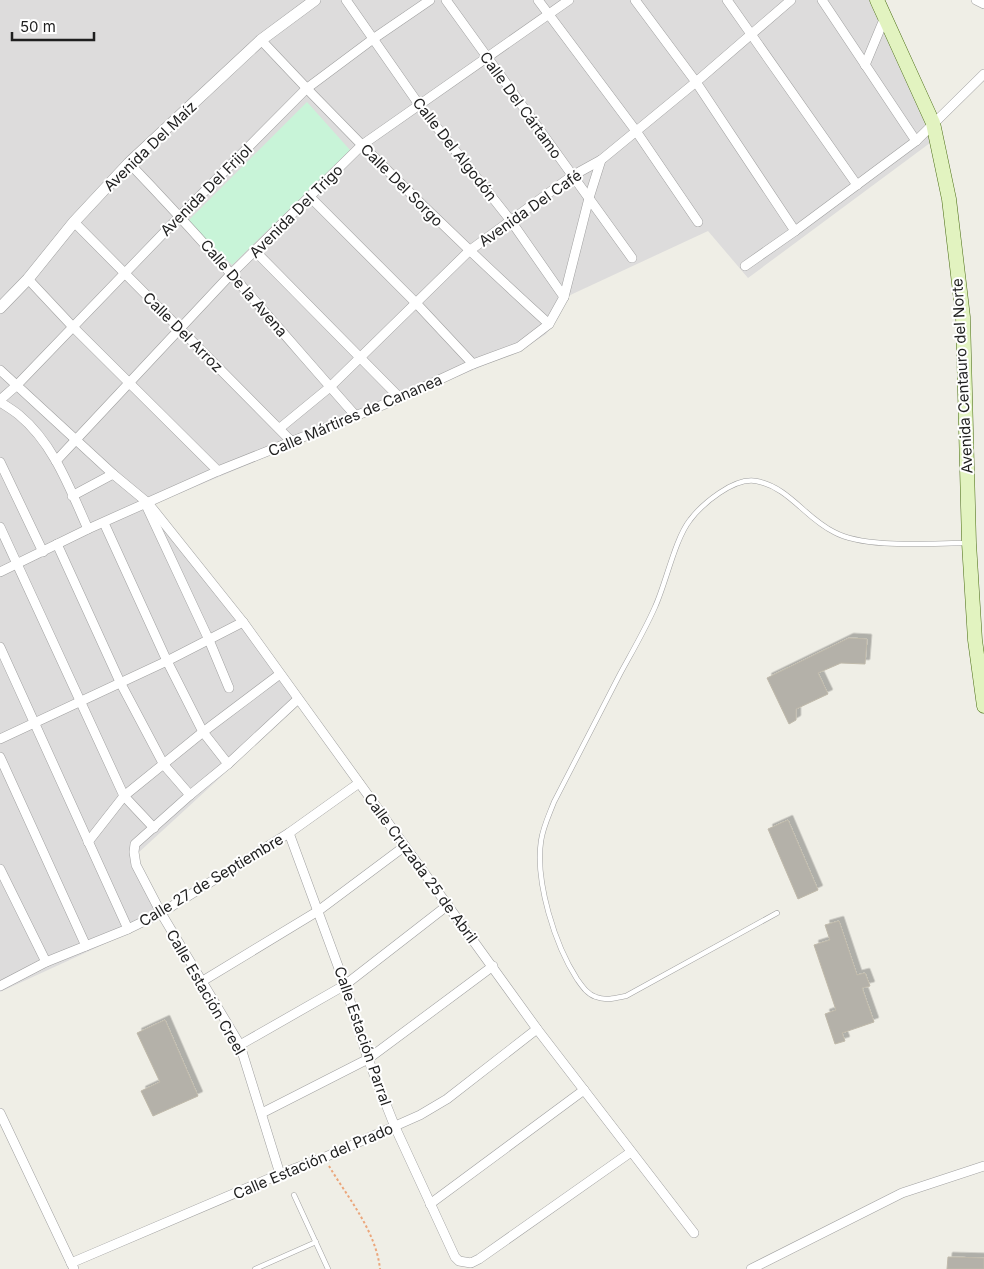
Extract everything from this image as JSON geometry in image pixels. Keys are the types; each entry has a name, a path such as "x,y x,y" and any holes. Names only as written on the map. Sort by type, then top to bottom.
{"main road":[{"name":"Avenida Centauro del Norte","path":"877,0 933,123 949,199 963,317 969,543 974,640 984,706"}],"street":[{"name":"Avenida Del Maíz","path":"0,308 28,279 74,222 129,163 261,40 315,0"},
{"name":"Calle Del Algodón","path":"346,0 420,106 511,221 564,298"},
{"name":"Avenida Del Frijol","path":"0,401 306,89 373,39 430,0"},
{"name":"Calle Del Cártamo","path":"446,0 632,258"},
{"path":"538,0 636,131 698,222"},
{"name":"Avenida Del Trigo","path":"56,461 232,273 362,145 570,0"},
{"path":"635,0 696,82 795,231"},
{"path":"726,0 857,185"},
{"name":"Avenida Del Café","path":"280,428 330,387 469,250 572,176 601,160 696,82 791,0"},
{"path":"822,0 916,141"},
{"path":"976,0 984,4"},
{"path":"865,65 885,17"},
{"name":"Calle Del Sorgo","path":"261,40 306,89 362,145 469,250 549,324"},
{"path":"745,266 916,141 984,74"},
{"name":"Calle Mártires de Cananea","path":"0,572 88,529 218,471 400,398 473,364 519,347 549,324 564,298 589,198 601,160"},
{"name":"Calle De la Avena","path":"129,163 232,273 355,415"},
{"path":"310,197 416,303 473,364"},
{"name":"Calle Del Arroz","path":"74,222 292,442"},
{"path":"255,251 400,398"},
{"path":"28,279 73,327 218,471"},
{"path":"0,370 147,504 229,688"},
{"path":"0,401 19,415 34,430 56,461 88,529"},
{"path":"0,462 43,552"},
{"path":"72,496 113,474"},
{"name":"Calle Cruzada 25 de Abril","path":"147,504 243,622 537,1029 694,1233"},
{"path":"104,523 167,661 203,732 228,764"},
{"path":"0,527 124,796 154,828 228,764 298,699"},
{"path":"57,544 120,682 164,765 190,795"},
{"path":"0,739 167,661 243,622"},
{"path":"0,648 128,929"},
{"path":"88,842 124,796 203,732 280,674"},
{"path":"0,757 86,946"},
{"name":"Calle 27 de Septiembre","path":"0,986 46,962 128,929 161,913 289,833 359,783"},
{"name":"Calle Estación Creel","path":"154,828 135,844 136,865 161,913 240,1045 280,1174"},
{"name":"Calle Estación Parral","path":"289,833 345,985 368,1059 395,1127 455,1257 459,1261 471,1262 479,1259 630,1152"},
{"path":"201,982 318,910 405,846"},
{"path":"0,868 46,962"},
{"path":"240,1045 345,985 448,905"},
{"path":"262,1113 368,1059 493,966"},
{"name":"Calle Estación del Prado","path":"72,1266 280,1174 323,1158 420,1115 447,1099 537,1029"},
{"path":"430,1204 584,1090"},
{"path":"0,1113 72,1266"},
{"path":"751,1269 902,1193 984,1166"}],"lane":[{"path":"777,913 626,996 610,999 596,997 585,990 566,962 551,923 540,861 545,822 654,608 677,547 689,522 704,504 729,487 753,481 770,485 784,493 823,526 850,539 886,542 969,543"},
{"path":"294,1195 328,1269"},
{"path":"255,1269 316,1242"}],"path":[{"path":"323,1158 360,1214 378,1256 380,1269"}],"shaded area":[{"path":"0,0 880,0 934,140 748,278 708,231 566,297 559,316 546,334 523,349 152,505 299,705 137,854 161,918 0,992"}],"green space":[{"path":"307,102 350,150 232,265 188,221"}],"building":[{"path":"849,638 867,639 865,664 841,663 818,673 828,694 796,709 796,720 789,724 767,678"},
{"path":"788,820 818,890 798,899 768,829"},
{"path":"839,921 857,975 865,973 870,986 862,988 874,1022 842,1033 845,1041 835,1044 825,1014 836,1010 814,945 830,940 825,925"},
{"path":"165,1020 198,1096 153,1116 141,1091 160,1082 137,1033"},
{"path":"948,1257 984,1258 984,1269 947,1269"}]}
